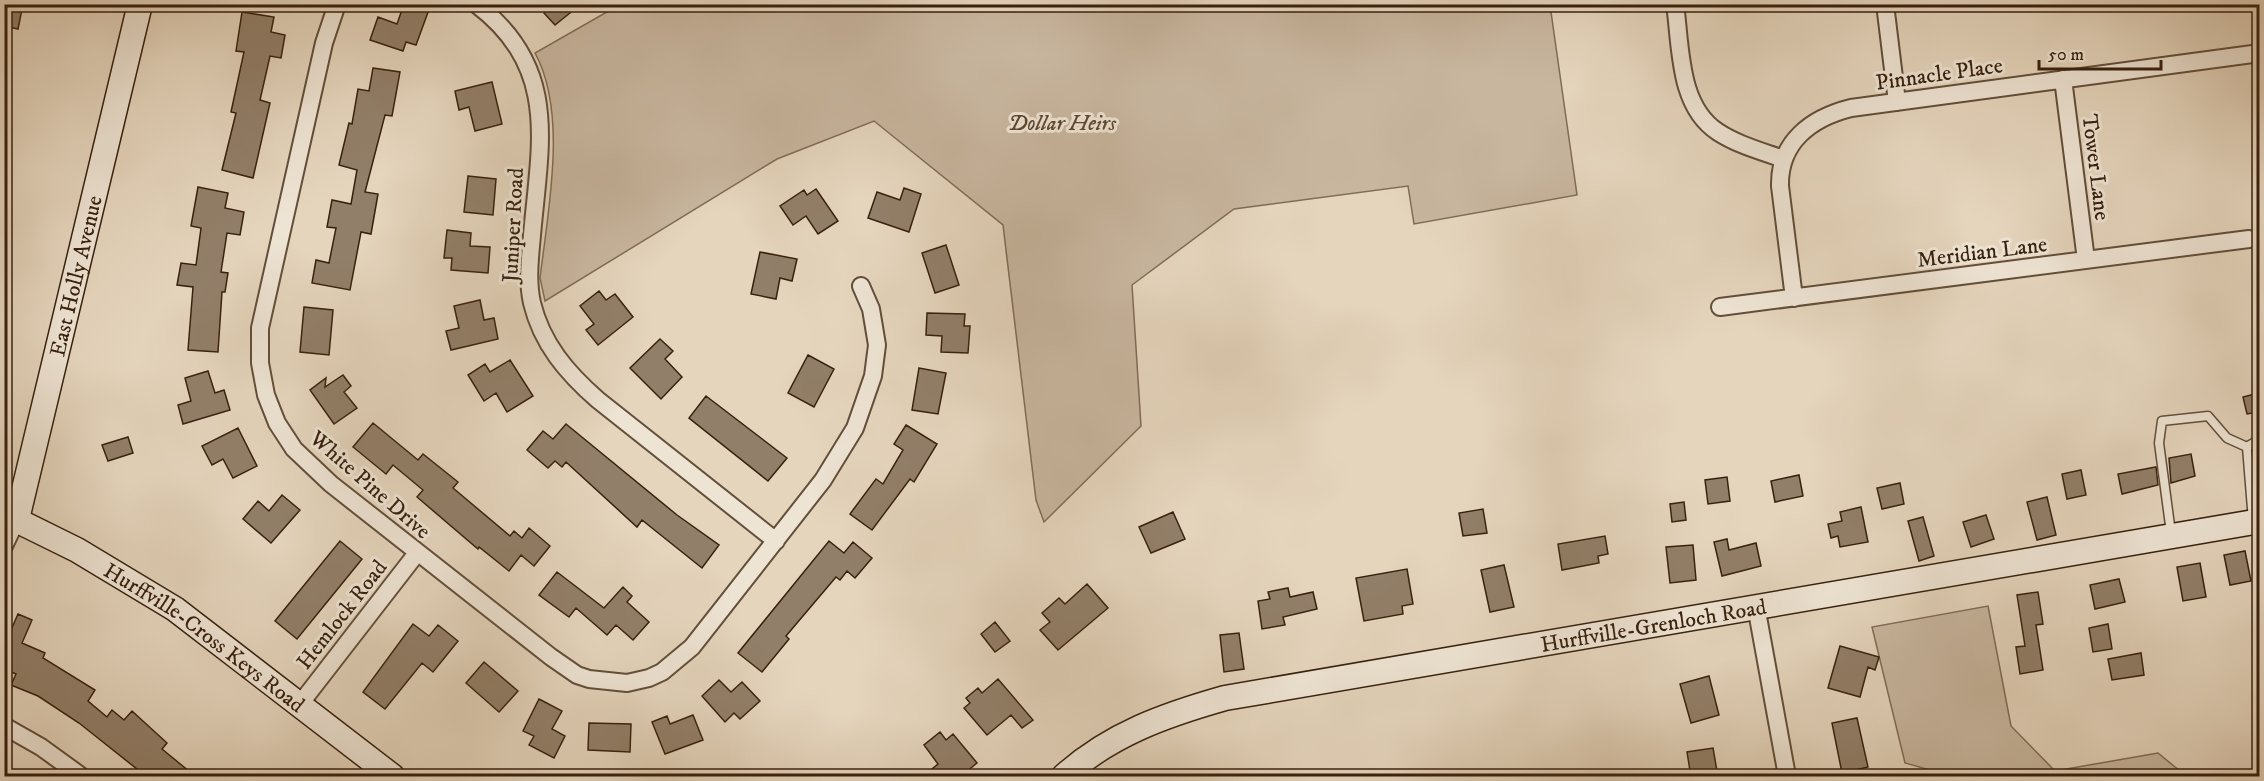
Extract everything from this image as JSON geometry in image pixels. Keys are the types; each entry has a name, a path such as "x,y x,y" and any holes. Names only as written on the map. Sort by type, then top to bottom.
{"main road":[{"name":"East Holly Avenue","path":"11,517 140,4"},
{"name":"Hurffville-Cross Keys Road","path":"11,517 158,597 392,777"},
{"name":"Hurffville-Grenloch Road","path":"1064,777 1110,741 1136,727 1173,713 1225,698 2256,522"}],"street":[{"name":"White Pine Drive","path":"337,4 324,43 260,328 260,363 271,409 294,449 331,484 564,668 589,679 627,682 649,678 681,658 776,541 835,463 855,428 868,394 877,345 871,309 861,286"},
{"name":"Juniper Road","path":"476,4 498,24 519,50 539,103 540,138 529,276 537,318 549,347 570,375 597,400 776,541"},
{"path":"1675,4 1687,88 1696,109 1709,125 1726,137 1783,159"},
{"path":"1885,4 1897,102"},
{"name":"Pinnacle Place","path":"1794,298 1780,186 1783,159 1797,137 1821,118 1851,108 2259,54"},
{"name":"Tower Lane","path":"2063,79 2086,260"},
{"name":"Meridian Lane","path":"1720,307 2249,239"},
{"name":"East Holly Avenue","path":"4,546 11,517"},
{"name":"Hemlock Road","path":"300,704 417,553"},
{"path":"1756,606 1787,777"},
{"path":"4,726 41,747 81,777"}],"lane":[{"path":"2172,536 2159,443 2162,421 2208,416 2227,438 2247,447"},
{"path":"2247,447 2259,439"},
{"path":"2247,447 2256,522"}],"green space":[{"name":"Dollar Heirs","path":"619,5 1550,5 1577,195 1414,224 1408,186 1234,209 1132,285 1141,426 1044,522 1036,500 1003,225 874,121 777,159 545,301 540,278 551,193 553,133 551,104 545,77 535,53"},
{"path":"1988,606 2011,726 2055,771 2158,753 2186,776 1951,776 1905,763 1872,627"}],"building":[{"path":"4,4 23,4 18,29 4,26"},
{"path":"404,4 431,4 416,45 406,42 403,51 370,40 378,17 397,24"},
{"path":"555,4 581,4 555,25 544,13"},
{"path":"242,12 274,17 271,32 285,35 281,58 270,56 260,100 270,103 253,178 222,170 236,113 231,112 244,52 236,51"},
{"path":"373,68 400,72 392,116 385,115 365,192 378,194 371,234 361,232 350,290 312,283 316,260 329,263 336,228 327,227 332,200 351,204 357,170 339,165 349,123 352,124 358,89 369,91"},
{"path":"492,82 502,124 475,131 469,107 459,110 455,91"},
{"path":"468,176 496,179 493,215 464,212"},
{"path":"198,187 228,193 225,208 244,212 240,235 227,233 221,272 228,273 225,292 222,292 218,352 188,350 193,287 177,285 181,263 196,265 201,228 191,226"},
{"path":"904,188 921,194 909,232 868,218 877,192 900,200"},
{"path":"816,189 838,221 818,234 806,216 793,225 780,206 804,190 807,195"},
{"path":"447,230 471,233 470,246 490,247 488,273 451,270 452,258 444,258"},
{"path":"946,245 959,285 935,293 922,253"},
{"path":"760,252 797,259 792,281 780,278 776,299 751,294"},
{"path":"599,291 606,300 615,294 633,317 598,345 586,330 594,324 580,306"},
{"path":"480,300 484,320 494,318 498,339 451,350 446,331 459,328 454,306"},
{"path":"304,307 333,310 329,355 300,352"},
{"path":"927,313 965,314 964,326 970,326 968,353 941,352 942,336 926,335"},
{"path":"660,339 673,351 665,359 682,377 661,399 630,368"},
{"path":"808,355 834,369 814,407 788,393"},
{"path":"510,360 533,396 507,412 496,393 484,401 468,375 485,364 490,372"},
{"path":"919,368 946,373 938,414 912,410"},
{"path":"208,371 215,393 224,390 230,410 183,424 178,405 191,401 185,378"},
{"path":"343,375 351,386 344,392 357,408 334,424 310,390 326,378 325,387"},
{"path":"2255,394 2259,412 2247,414 2243,397"},
{"path":"706,396 787,458 768,481 689,418"},
{"path":"373,423 418,460 423,454 458,482 453,488 510,536 514,531 522,538 529,528 550,546 534,566 521,555 509,571 479,547 478,549 417,497 423,490 393,465 386,474 353,447"},
{"path":"566,424 677,515 719,545 702,568 642,520 637,527 566,462 562,467 555,461 548,468 527,450 543,431 553,439"},
{"path":"906,425 937,444 914,482 910,479 872,530 850,514 876,479 883,484 903,450 894,444"},
{"path":"238,428 257,466 233,478 223,459 212,465 202,446"},
{"path":"128,437 133,453 108,461 102,445"},
{"path":"2191,454 2195,476 2171,483 2169,458"},
{"path":"2156,467 2158,485 2122,494 2118,474"},
{"path":"2081,470 2086,495 2067,499 2062,474"},
{"path":"1799,475 1803,496 1775,502 1771,481"},
{"path":"1727,477 1730,501 1708,504 1705,480"},
{"path":"1900,483 1904,504 1882,509 1877,488"},
{"path":"282,495 300,510 271,543 243,519 258,501 269,511"},
{"path":"2047,497 2056,535 2037,540 2027,502"},
{"path":"1684,502 1686,520 1672,522 1670,504"},
{"path":"1861,507 1868,542 1840,547 1838,536 1831,538 1828,524 1842,521 1840,512"},
{"path":"1483,509 1487,533 1463,536 1459,513"},
{"path":"1173,512 1185,539 1151,553 1139,527"},
{"path":"1986,515 1994,539 1971,547 1963,522"},
{"path":"1923,517 1934,556 1919,561 1908,521"},
{"path":"1605,536 1608,554 1598,556 1599,563 1562,570 1558,544"},
{"path":"1727,539 1729,550 1756,543 1761,566 1722,576 1714,542"},
{"path":"340,541 362,559 297,639 275,621"},
{"path":"829,541 844,553 853,542 872,558 855,578 847,571 840,580 836,577 786,636 789,639 762,672 738,653"},
{"path":"1693,545 1696,580 1670,583 1666,547"},
{"path":"2245,551 2251,581 2230,585 2224,555"},
{"path":"2200,563 2206,597 2183,601 2177,567"},
{"path":"1504,565 1514,607 1490,612 1481,570"},
{"path":"1407,569 1413,604 1402,606 1403,614 1364,621 1356,578"},
{"path":"557,572 604,608 623,587 632,596 627,602 649,622 633,640 616,625 607,635 576,608 569,617 539,595"},
{"path":"2119,579 2125,602 2095,609 2090,585"},
{"path":"1087,584 1108,608 1058,650 1040,630 1050,622 1042,613 1059,598 1065,604"},
{"path":"1288,588 1290,597 1313,592 1317,609 1283,617 1285,625 1262,629 1258,601 1270,599 1268,592"},
{"path":"2038,592 2043,624 2036,625 2043,670 2020,674 2016,647 2025,646 2017,595"},
{"path":"18,614 32,620 22,643 45,653 43,658 95,690 88,701 107,717 112,710 124,720 132,711 167,743 162,749 196,777 147,777 79,723 38,696 11,685 16,674 4,669 4,646"},
{"path":"995,622 1010,641 995,652 981,634"},
{"path":"413,624 429,636 438,625 458,641 433,672 422,663 385,709 363,692"},
{"path":"2108,624 2112,649 2093,652 2089,628"},
{"path":"1239,633 1244,669 1224,672 1220,635"},
{"path":"1840,646 1879,657 1875,670 1868,667 1860,697 1828,688"},
{"path":"2141,653 2144,675 2112,680 2108,659"},
{"path":"484,662 518,691 499,712 466,683"},
{"path":"1709,676 1719,715 1691,723 1680,684"},
{"path":"998,679 1033,720 1022,728 1011,715 987,735 964,708 970,703 966,698 978,688 982,693"},
{"path":"719,680 731,692 742,682 760,701 740,719 734,713 725,722 702,696"},
{"path":"539,699 562,711 552,729 565,736 554,758 529,745 534,736 523,731"},
{"path":"693,715 703,740 665,754 652,722 667,716 670,724"},
{"path":"1857,718 1868,767 1842,773 1832,723"},
{"path":"589,723 631,724 630,752 588,750"},
{"path":"940,732 946,740 953,734 977,763 960,777 922,777 938,764 924,745"},
{"path":"1713,748 1718,777 1691,777 1687,752"}]}
